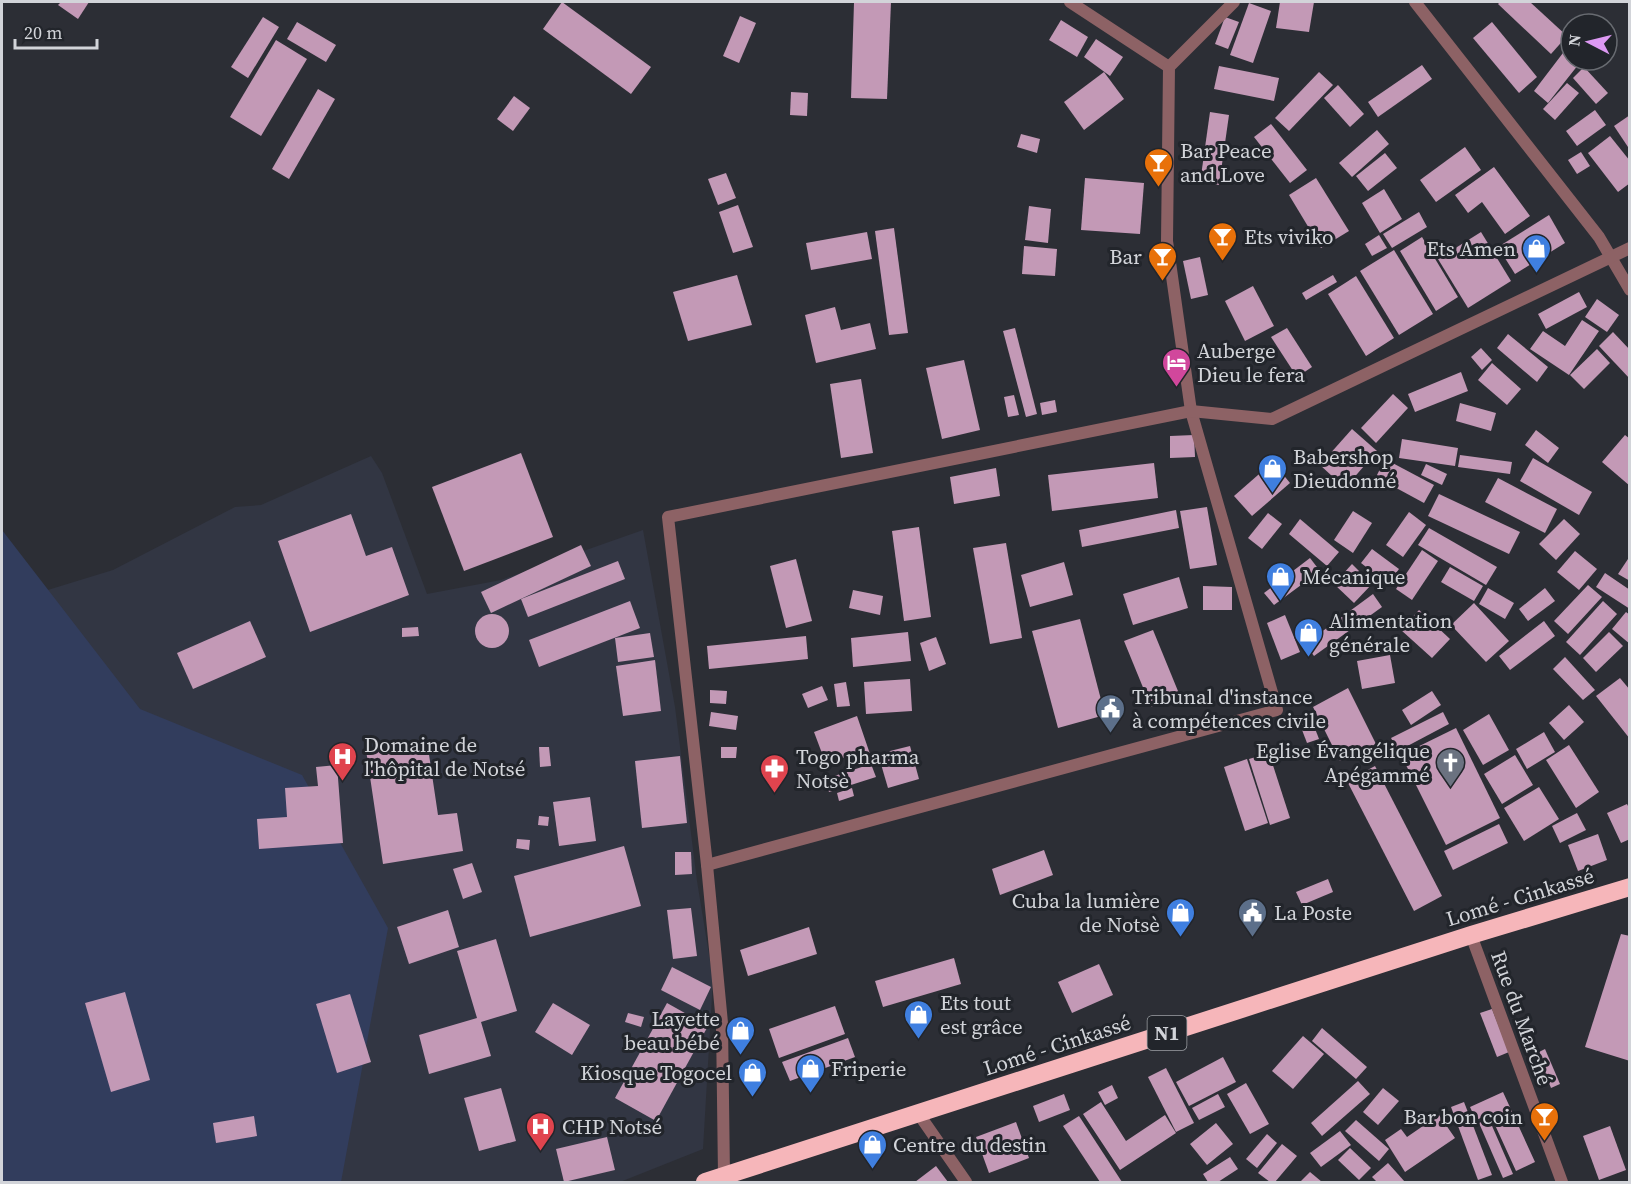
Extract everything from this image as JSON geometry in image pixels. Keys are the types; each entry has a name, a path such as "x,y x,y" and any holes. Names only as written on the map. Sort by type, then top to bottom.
{"highway":[{"name":"Lomé - Cinkassé","path":"705,1182 1471,935 1629,887"}],"street":[{"path":"1070,2 1169,67"},
{"path":"707,865 1278,710 1191,411 1167,241 1169,67 1234,2"},
{"path":"1414,2 1599,237 1629,290"},
{"path":"724,1176 722,1023 707,865 668,517 1191,411 1272,419 1629,248"},
{"name":"Rue du Marché","path":"1471,935 1562,1182"},
{"path":"918,1113 966,1182"}],"shaded area":[{"name":"Domaine de l'hôpital de Notsé","path":"371,456 382,473 427,594 501,580 643,530 675,707 697,881 713,979 703,1149 620,1182 93,1182 2,604 113,570 235,507 261,505"},
{"path":"2,530 140,709 302,775 388,928 341,1182 2,1182"}],"building":[{"path":"61,2 89,2 78,19 58,5"},
{"path":"562,2 651,67 631,94 543,29"},
{"path":"854,2 891,2 887,99 851,98"},
{"path":"1280,2 1314,2 1309,32 1276,28"},
{"path":"1500,2 1530,2 1559,29 1559,45 1551,54 1498,4"},
{"path":"1249,3 1271,11 1253,63 1230,55"},
{"path":"740,16 756,23 739,63 723,56"},
{"path":"263,17 279,27 248,78 231,67"},
{"path":"1225,17 1239,22 1228,49 1215,44"},
{"path":"1061,20 1088,37 1077,57 1049,40"},
{"path":"297,22 336,45 326,62 287,39"},
{"path":"1492,22 1537,77 1519,93 1473,38"},
{"path":"1096,39 1123,57 1110,76 1084,57"},
{"path":"276,40 307,59 261,136 230,117"},
{"path":"1559,58 1559,72 1573,72 1548,103 1534,91"},
{"path":"1422,65 1432,79 1378,117 1368,102"},
{"path":"1219,66 1279,78 1274,101 1214,89"},
{"path":"1104,72 1124,99 1084,130 1064,102"},
{"path":"1319,72 1333,85 1289,131 1275,118"},
{"path":"1579,72 1589,72 1608,93 1596,104 1573,78"},
{"path":"1567,83 1579,93 1555,120 1543,109"},
{"path":"1338,85 1364,114 1350,127 1324,98"},
{"path":"318,89 335,99 289,179 272,169"},
{"path":"791,92 808,93 807,116 790,115"},
{"path":"514,96 530,108 513,131 497,119"},
{"path":"1595,110 1606,125 1577,146 1566,131"},
{"path":"1210,112 1229,115 1219,185 1200,183"},
{"path":"1630,115 1630,150 1614,126"},
{"path":"1271,124 1307,170 1290,183 1254,137"},
{"path":"1377,130 1389,144 1352,177 1339,163"},
{"path":"1021,134 1040,139 1037,153 1017,147"},
{"path":"1610,136 1630,161 1630,183 1618,192 1588,153"},
{"path":"1465,147 1481,170 1436,202 1420,180"},
{"path":"1581,152 1590,166 1577,174 1568,160"},
{"path":"1385,153 1397,168 1368,191 1356,176"},
{"path":"1494,167 1530,216 1505,234 1482,202 1468,213 1455,195"},
{"path":"726,173 736,198 718,205 708,179"},
{"path":"1085,178 1144,183 1140,234 1081,230"},
{"path":"1316,178 1349,231 1321,248 1289,195"},
{"path":"1384,189 1402,219 1380,233 1362,203"},
{"path":"738,205 753,247 733,253 719,212"},
{"path":"1029,206 1051,209 1048,243 1025,240"},
{"path":"1419,212 1427,227 1392,248 1383,234"},
{"path":"1549,215 1565,243 1515,274 1498,247"},
{"path":"894,228 908,333 889,335 875,231"},
{"path":"867,232 872,259 811,270 806,243"},
{"path":"1481,232 1511,281 1468,308 1438,259"},
{"path":"1379,235 1387,248 1372,256 1365,244"},
{"path":"1422,237 1458,297 1436,311 1400,251"},
{"path":"1024,246 1057,249 1055,276 1022,274"},
{"path":"1394,250 1433,314 1399,335 1360,271"},
{"path":"1200,257 1208,295 1191,299 1183,261"},
{"path":"737,275 752,325 688,341 673,292"},
{"path":"1333,275 1337,282 1306,300 1302,293"},
{"path":"1356,276 1394,338 1366,356 1328,294"},
{"path":"1253,286 1274,326 1245,341 1225,301"},
{"path":"1579,292 1587,307 1546,329 1538,314"},
{"path":"1597,299 1619,315 1607,332 1585,317"},
{"path":"835,307 841,330 870,323 876,349 816,363 805,315"},
{"path":"1582,320 1599,331 1569,375 1530,349 1543,331 1565,346"},
{"path":"1015,328 1037,414 1026,417 1003,331"},
{"path":"1287,328 1312,367 1297,377 1271,337"},
{"path":"1613,332 1630,350 1630,379 1599,346"},
{"path":"1508,334 1548,367 1537,382 1497,348"},
{"path":"1481,348 1492,360 1482,370 1471,357"},
{"path":"1597,349 1610,363 1584,389 1570,375"},
{"path":"964,360 980,430 942,439 926,368"},
{"path":"1492,363 1521,389 1507,405 1478,380"},
{"path":"1461,372 1468,391 1415,412 1408,394"},
{"path":"861,379 873,453 841,458 830,384"},
{"path":"1393,394 1408,408 1376,443 1361,428"},
{"path":"1014,395 1019,415 1008,417 1004,397"},
{"path":"1055,400 1057,412 1042,415 1040,403"},
{"path":"1460,403 1496,413 1491,431 1456,421"},
{"path":"1352,429 1377,451 1345,488 1320,465"},
{"path":"1536,430 1559,448 1548,463 1525,445"},
{"path":"1194,435 1195,457 1170,458 1170,436"},
{"path":"1625,435 1630,439 1630,486 1602,462"},
{"path":"1402,439 1458,448 1455,466 1399,458"},
{"path":"521,453 553,537 464,571 432,487"},
{"path":"1460,455 1512,462 1510,474 1458,467"},
{"path":"1533,458 1592,492 1579,515 1520,481"},
{"path":"1385,459 1434,485 1424,503 1376,477"},
{"path":"1273,462 1290,483 1252,516 1234,496"},
{"path":"1154,463 1158,498 1052,511 1048,475"},
{"path":"1426,464 1447,474 1442,485 1421,475"},
{"path":"996,468 1000,496 954,504 950,477"},
{"path":"1498,478 1557,509 1545,533 1485,502"},
{"path":"1439,494 1520,532 1509,554 1428,516"},
{"path":"1207,507 1217,565 1190,569 1180,511"},
{"path":"1176,510 1179,528 1082,547 1079,530"},
{"path":"1353,511 1372,523 1353,553 1334,540"},
{"path":"1409,512 1426,525 1403,557 1386,545"},
{"path":"1268,513 1282,524 1262,549 1248,538"},
{"path":"351,514 366,556 392,547 409,595 310,632 278,541"},
{"path":"1300,519 1339,552 1327,566 1289,534"},
{"path":"1564,519 1580,534 1556,560 1539,544"},
{"path":"919,527 931,617 904,621 892,531"},
{"path":"1429,528 1497,567 1486,585 1418,545"},
{"path":"1006,543 1022,638 990,644 973,548"},
{"path":"581,545 591,566 491,613 481,592"},
{"path":"1372,549 1399,569 1388,584 1361,563"},
{"path":"1422,550 1438,561 1412,600 1396,589"},
{"path":"1575,551 1597,569 1579,590 1557,572"},
{"path":"1630,556 1630,581 1618,574"},
{"path":"1310,558 1320,571 1274,605 1264,593"},
{"path":"796,559 812,621 786,628 770,566"},
{"path":"618,561 625,579 528,617 521,599"},
{"path":"1064,562 1073,595 1030,607 1021,575"},
{"path":"1352,564 1372,584 1354,603 1334,584"},
{"path":"1450,567 1483,586 1474,601 1441,582"},
{"path":"1605,573 1630,590 1630,609 1596,587"},
{"path":"1179,577 1188,608 1133,625 1123,594"},
{"path":"1588,585 1602,597 1568,634 1554,621"},
{"path":"1203,586 1232,587 1232,610 1203,610"},
{"path":"1488,588 1514,603 1505,619 1479,604"},
{"path":"1545,588 1555,601 1528,621 1519,609"},
{"path":"853,590 883,596 880,615 849,608"},
{"path":"1373,594 1382,607 1314,656 1305,644"},
{"path":"630,601 640,628 539,667 529,640"},
{"path":"1603,601 1617,614 1580,655 1566,642"},
{"path":"1474,603 1509,641 1486,662 1451,625"},
{"path":"1419,610 1450,639 1432,658 1401,630"},
{"path":"1626,612 1630,615 1630,644 1612,629"},
{"path":"492,614 504,619 509,631 504,643 492,648 480,643 475,631 480,619"},
{"path":"1285,615 1300,652 1281,660 1267,623"},
{"path":"1080,619 1105,715 1058,728 1032,631"},
{"path":"250,621 266,657 193,689 177,653"},
{"path":"1544,621 1555,636 1510,670 1499,656"},
{"path":"418,627 419,636 402,637 402,628"},
{"path":"1153,630 1180,696 1151,707 1124,641"},
{"path":"908,632 911,661 853,667 851,638"},
{"path":"1609,632 1623,646 1596,672 1583,658"},
{"path":"650,633 654,657 618,662 615,638"},
{"path":"806,636 808,659 709,669 707,646"},
{"path":"936,637 946,664 929,671 920,643"},
{"path":"1390,655 1395,683 1362,689 1357,661"},
{"path":"1565,657 1595,690 1583,700 1553,669"},
{"path":"655,660 661,711 623,716 616,666"},
{"path":"1620,678 1630,690 1630,739 1596,696"},
{"path":"910,679 912,711 866,714 864,682"},
{"path":"846,682 850,706 837,707 834,684"},
{"path":"822,686 828,700 808,708 802,694"},
{"path":"1348,688 1376,744 1340,761 1313,707"},
{"path":"710,690 727,691 726,704 710,703"},
{"path":"1432,691 1441,705 1411,725 1402,710"},
{"path":"1569,705 1584,722 1564,740 1549,723"},
{"path":"711,712 738,716 736,730 709,726"},
{"path":"1443,712 1449,724 1398,751 1391,738"},
{"path":"1489,714 1509,750 1483,765 1463,730"},
{"path":"857,716 870,754 855,759 853,754 826,764 814,732"},
{"path":"1311,718 1319,739 1307,743 1299,722"},
{"name":"Eglise Évangélique Apégammé","path":"1456,728 1500,818 1446,845 1401,755"},
{"path":"1544,732 1555,752 1527,769 1516,749"},
{"path":"427,741 438,815 457,813 463,851 383,864 366,750"},
{"path":"1569,745 1599,792 1576,808 1546,760"},
{"path":"910,746 919,779 888,788 878,754"},
{"path":"539,747 549,747 551,766 540,767"},
{"path":"721,747 737,747 736,758 721,758"},
{"path":"1269,753 1290,818 1270,825 1249,759"},
{"path":"1515,755 1533,785 1502,804 1484,774"},
{"path":"680,756 687,823 642,828 635,761"},
{"path":"1247,759 1268,823 1245,831 1224,767"},
{"path":"871,764 876,777 829,792 825,779"},
{"path":"337,765 343,843 259,849 257,819 287,817 285,788 318,786 316,767"},
{"path":"1375,766 1442,896 1414,911 1347,781"},
{"path":"1539,787 1559,819 1524,841 1504,808"},
{"path":"852,788 854,796 839,801 837,793"},
{"path":"590,797 596,841 559,846 553,802"},
{"path":"1627,804 1630,810 1630,839 1621,843 1607,813"},
{"path":"1577,813 1586,830 1560,843 1552,826"},
{"path":"539,816 549,817 548,826 538,825"},
{"path":"1499,824 1508,843 1453,870 1444,851"},
{"path":"1598,834 1607,860 1578,871 1568,845"},
{"path":"517,839 530,840 529,850 516,848"},
{"path":"624,846 641,906 530,937 514,876"},
{"path":"1044,850 1053,875 1000,895 992,869"},
{"path":"675,852 691,852 692,874 675,875"},
{"path":"472,863 482,892 463,899 453,869"},
{"path":"1328,879 1333,892 1302,905 1296,892"},
{"path":"691,908 697,956 673,959 667,910"},
{"path":"448,910 459,947 409,964 397,927"},
{"path":"809,927 817,954 748,976 740,950"},
{"path":"1621,934 1630,936 1630,1061 1585,1047"},
{"path":"496,939 517,1011 481,1022 491,1056 429,1074 419,1035 477,1018 457,951"},
{"path":"954,958 961,984 883,1007 875,981"},
{"path":"1099,964 1113,995 1072,1013 1058,982"},
{"path":"672,967 711,987 700,1010 661,990"},
{"path":"125,992 150,1080 111,1092 85,1003"},
{"path":"350,994 371,1062 337,1073 316,1004"},
{"path":"553,1003 590,1025 572,1055 535,1032"},
{"path":"667,1003 708,1026 656,1121 615,1098"},
{"path":"835,1006 845,1034 779,1058 769,1029"},
{"path":"1492,1009 1509,1052 1497,1057 1480,1013"},
{"path":"628,1013 644,1017 641,1027 625,1022"},
{"path":"1322,1028 1367,1067 1356,1079 1312,1041"},
{"path":"1303,1036 1324,1054 1293,1089 1272,1071"},
{"path":"848,1038 855,1057 790,1081 782,1062"},
{"path":"1545,1049 1560,1084 1551,1088 1537,1053"},
{"path":"1223,1057 1236,1082 1189,1106 1176,1082"},
{"path":"1166,1068 1194,1123 1176,1132 1148,1077"},
{"path":"1358,1081 1370,1094 1322,1136 1311,1123"},
{"path":"1246,1083 1269,1124 1250,1134 1227,1094"},
{"path":"1112,1085 1118,1098 1105,1105 1098,1092"},
{"path":"501,1088 516,1141 479,1151 464,1098"},
{"path":"1383,1088 1399,1101 1378,1125 1363,1112"},
{"path":"1503,1092 1535,1162 1516,1171 1490,1114 1476,1120 1470,1107"},
{"path":"1064,1094 1070,1110 1039,1122 1033,1106"},
{"path":"1218,1094 1225,1107 1199,1120 1192,1108"},
{"path":"1101,1102 1126,1141 1165,1115 1176,1133 1120,1170 1083,1114"},
{"path":"1464,1102 1492,1175 1478,1180 1451,1107"},
{"path":"1439,1115 1455,1138 1405,1172 1385,1140 1401,1129 1407,1137"},
{"path":"254,1116 257,1136 216,1143 213,1123"},
{"path":"1079,1116 1122,1182 1100,1182 1063,1126"},
{"path":"1489,1119 1513,1174 1503,1178 1479,1123"},
{"path":"1356,1120 1389,1149 1379,1161 1345,1131"},
{"path":"1016,1122 1029,1158 989,1173 976,1137"},
{"path":"1216,1123 1233,1144 1207,1165 1190,1144"},
{"path":"1610,1126 1626,1170 1599,1180 1583,1136"},
{"path":"1340,1131 1351,1145 1321,1167 1310,1153"},
{"path":"1267,1134 1277,1143 1257,1168 1246,1159"},
{"path":"607,1137 615,1170 564,1182 556,1149"},
{"path":"1282,1144 1297,1156 1275,1182 1270,1182 1258,1173"},
{"path":"1350,1148 1371,1168 1359,1180 1338,1160"},
{"path":"1230,1157 1238,1169 1218,1182 1208,1182 1203,1174"},
{"path":"1388,1163 1405,1182 1377,1182 1372,1177"},
{"path":"936,1166 948,1182 915,1182"},
{"path":"1310,1172 1322,1182 1300,1182"}],"place":[{"name":"Bar Peace and Love","path":"1159,188"},
{"name":"Ets viviko","path":"1223,262"},
{"name":"Ets Amen","path":"1537,274"},
{"name":"Bar","path":"1163,282"},
{"name":"Auberge Dieu le fera","path":"1176,388"},
{"name":"Babershop Dieudonné","path":"1272,494"},
{"name":"Mécanique","path":"1281,602"},
{"name":"Alimentation générale","path":"1308,658"},
{"name":"Tribunal d'instance à compétences civile","path":"1111,734"},
{"name":"Domaine de l'hôpital de Notsé","path":"343,782"},
{"name":"Eglise Évangélique Apégammé","path":"1451,788"},
{"name":"Togo pharma Notsè","path":"775,794"},
{"name":"Cuba la lumière de Notsè","path":"1181,938"},
{"name":"La Poste","path":"1253,938"},
{"name":"Ets tout est grâce","path":"919,1040"},
{"name":"Layette beau bébé","path":"741,1056"},
{"name":"Friperie","path":"810,1094"},
{"name":"Kiosque Togocel","path":"753,1098"},
{"name":"Bar bon coin","path":"1544,1142"},
{"name":"CHP Notsé","path":"541,1152"},
{"name":"Centre du destin","path":"872,1170"}]}
